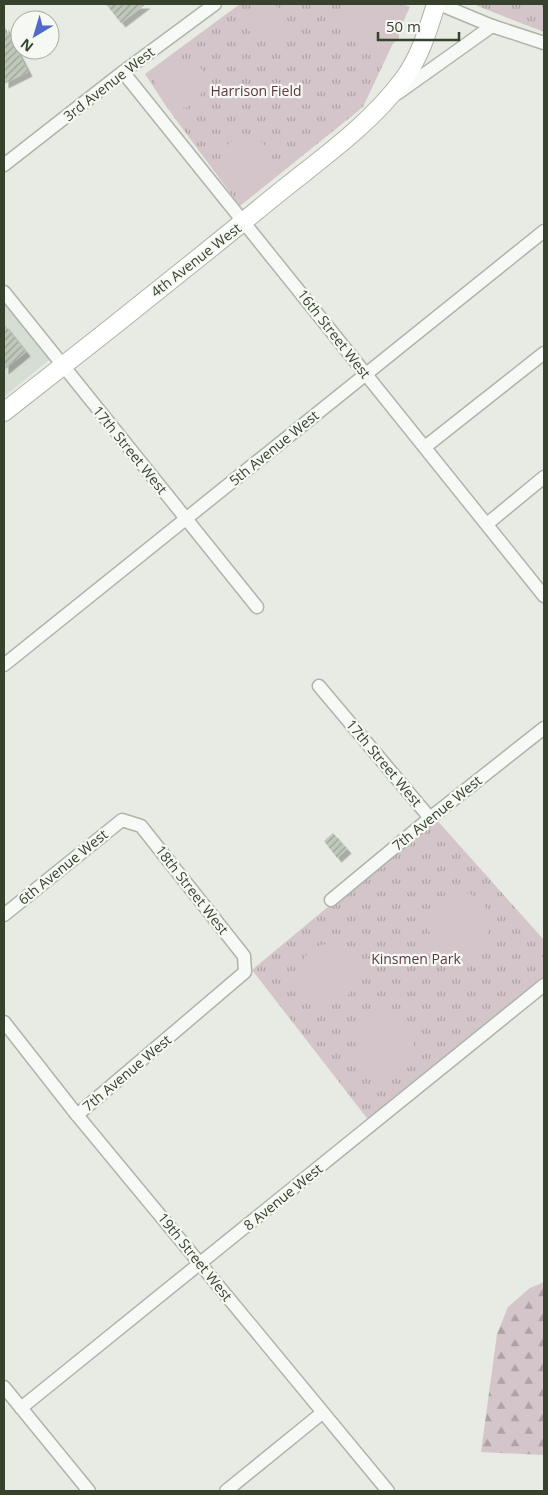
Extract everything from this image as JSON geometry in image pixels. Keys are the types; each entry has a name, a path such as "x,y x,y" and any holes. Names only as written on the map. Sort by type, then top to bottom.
{"street":[{"name":"3rd Avenue West","path":"4,165 123,72 215,4"},
{"path":"438,4 492,26 544,43"},
{"name":"4th Avenue West","path":"384,103 416,60 438,4"},
{"name":"4th Avenue West","path":"4,412 349,136 384,103 492,26"},
{"name":"16th Street West","path":"123,72 544,596"},
{"name":"5th Avenue West","path":"4,664 544,231"},
{"name":"17th Street West","path":"4,292 257,607"},
{"path":"425,447 544,353"},
{"path":"488,524 544,477"},
{"name":"17th Street West","path":"319,686 430,818"},
{"name":"7th Avenue West","path":"331,900 430,818 544,728"},
{"name":"6th Avenue West","path":"4,915 122,820"},
{"name":"18th Street West","path":"122,820 141,826 154,842 244,956 245,972"},
{"name":"7th Avenue West","path":"77,1115 245,972"},
{"name":"8 Avenue West","path":"21,1408 544,985"},
{"name":"19th Street West","path":"4,1022 77,1115 388,1491"},
{"path":"4,1387 89,1491"},
{"path":"226,1491 322,1413"}],"shaded area":[{"path":"4,300 50,359 4,397"}],"green space":[{"name":"Harrison Field","path":"240,4 402,4 410,7 363,107 240,206 168,109 145,74"},
{"path":"259,4 272,4 285,11 282,33 266,38 247,30 247,10"},
{"path":"346,4 400,4 399,38 383,53 368,51 347,32"},
{"path":"474,4 544,4 544,32 480,7"},
{"path":"187,59 198,65 202,70 204,76 203,88 194,103 181,108 172,107 158,88 153,74 170,61"},
{"path":"247,134 264,144 272,160 271,167 266,176 246,191 227,176 220,161 226,146 235,139"},
{"name":"Kinsmen Park","path":"435,818 544,940 544,979 370,1122 252,970"},
{"path":"459,892 476,897 481,901 485,906 490,923 485,940 481,945 476,949 459,954 442,949 437,945 433,940 428,923 433,906 437,901 442,897"},
{"path":"329,944 345,949 353,957 358,973 353,989 345,997 329,1002 313,997 305,989 300,973 305,957 313,949"},
{"path":"385,1015 396,1017 409,1028 414,1044 412,1055 401,1068 385,1073 374,1071 361,1060 356,1044 358,1033 369,1020"},
{"path":"544,1282 544,1455 481,1452 497,1334 508,1307 530,1288"}],"building":[{"path":"106,4 146,4 121,23"},
{"path":"4,25 10,37 10,60 22,60 28,72 4,84"},
{"path":"4,324 26,352 4,370"},
{"path":"333,833 347,849 337,858 324,841"}]}
